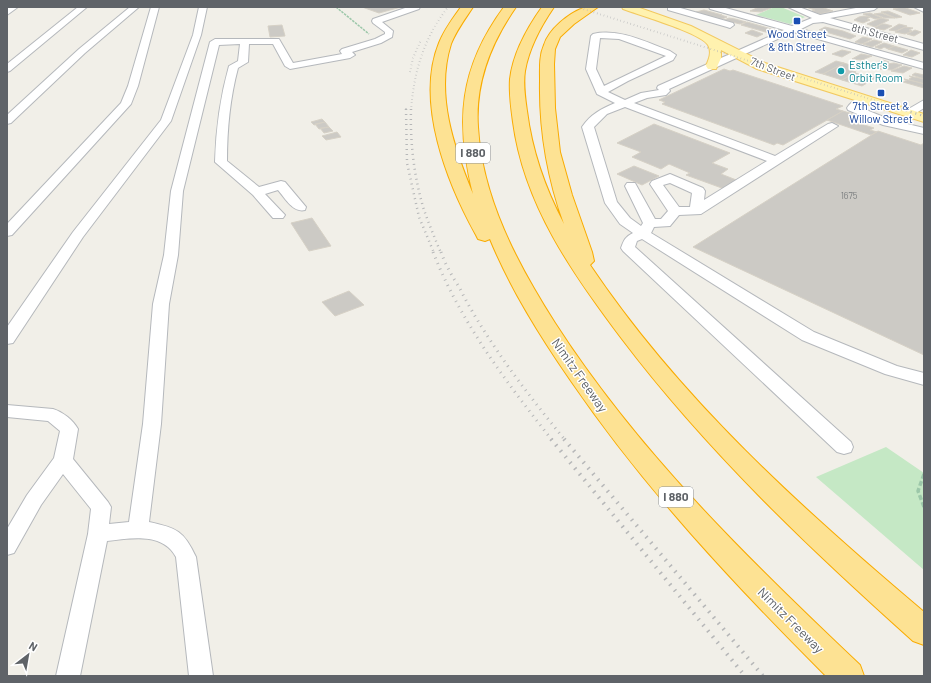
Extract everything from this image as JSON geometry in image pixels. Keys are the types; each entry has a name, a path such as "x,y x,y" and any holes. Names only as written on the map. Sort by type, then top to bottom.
{"highway":[{"path":"467,7 449,33 440,59 436,91 439,114 450,154 470,207 493,248 528,297"},
{"name":"Nimitz Freeway","path":"510,7 491,35 477,69 471,97 470,129 474,160 487,208 504,250 528,297 554,339 592,393 647,464 744,572 848,676"},
{"path":"548,7 528,40 520,67 516,90 520,124 527,155 538,189 561,237 585,276 651,364 722,444 791,512 877,591 924,631"},
{"path":"585,276 582,246 563,196 554,159 547,117 546,98 548,53 552,40 566,24 592,7"}],"main road":[{"name":"7th Street","path":"626,7 676,24 710,40 743,52 919,111"},
{"name":"7th Street","path":"650,7 698,26 743,52 761,66 863,99 919,111"},
{"path":"710,40 716,46 717,51 712,66"}],"street":[{"path":"7,12 14,7"},
{"path":"7,69 83,7"},
{"path":"7,121 82,51 135,7"},
{"path":"7,232 126,104 133,86 155,7"},
{"path":"7,339 78,235 166,121 196,35 203,7"},
{"path":"138,530 152,424 161,304 171,255 177,191 216,42 276,41 290,66 350,55 345,50 389,35 389,32 376,21 416,7"},
{"path":"686,13 700,7"},
{"path":"714,7 924,66"},
{"name":"8th Street","path":"792,7 821,18 924,47"},
{"path":"874,7 821,18 793,29 683,80 662,88 665,91 662,93 635,100 603,112 596,116 588,127 611,203 625,221 646,229 808,336 891,370 924,379"},
{"path":"918,7 924,9"},
{"path":"671,8 730,25"},
{"path":"601,92 670,58 671,55 610,35 599,34 596,36 591,69 601,92 611,98 635,100 781,158"},
{"path":"245,41 243,62 234,66 227,93 221,131 221,162 257,192 278,216"},
{"path":"683,80 704,79"},
{"path":"863,99 852,108 860,113 910,129 924,131"},
{"path":"675,211 696,211 832,126"},
{"path":"646,229 631,186 646,187 670,178 699,191 696,211"},
{"path":"656,184 675,211"},
{"path":"257,192 280,185 300,207"},
{"path":"675,211 665,223 646,229 631,240 628,248 844,447"},
{"path":"7,411 53,415 69,429 63,460 34,500 7,547"},
{"path":"63,460 101,507 98,534 68,676"},
{"path":"98,534 138,530 160,532 168,535 182,546 186,557 201,676"}],"path":[{"path":"336,7 372,38 371,42"},
{"path":"924,474 918,491 924,507"}],"green space":[{"path":"781,7 805,17 790,24 756,15 772,8"},
{"path":"886,447 924,473 924,570 816,477"}],"building":[{"path":"362,7 401,7 379,13"},
{"path":"759,7 771,8 761,12 750,11"},
{"path":"806,7 821,7 833,11 819,14 812,11 815,10"},
{"path":"903,7 920,13 910,15 893,9"},
{"path":"704,10 727,17 722,19 696,12"},
{"path":"888,11 902,17 896,18 881,12"},
{"path":"870,13 882,18 875,19 863,14"},
{"path":"881,13 895,18 885,18 874,14"},
{"path":"859,17 870,17 867,19 870,20 863,23 854,20"},
{"path":"729,18 746,22 740,24 724,20"},
{"path":"881,18 889,20 875,27 867,24"},
{"path":"747,22 775,30 769,33 741,25"},
{"path":"882,24 892,26 884,30 874,28"},
{"path":"899,24 907,26 896,31 889,30"},
{"path":"282,25 285,36 270,37 268,26"},
{"path":"825,27 856,36 850,39 819,30"},
{"path":"905,27 913,28 909,30 912,31 905,34 895,32"},
{"path":"752,30 763,34 757,37 745,33"},
{"path":"915,30 921,32 914,36 907,34"},
{"path":"863,37 872,39 862,44 855,42"},
{"path":"874,40 882,42 872,47 863,44"},
{"path":"884,43 894,46 888,49 884,47 881,49 875,47"},
{"path":"894,46 908,50 902,53 888,49"},
{"path":"842,50 851,52 842,57 832,54"},
{"path":"911,50 920,53 912,57 903,55"},
{"path":"861,54 872,56 862,60 852,59"},
{"path":"883,60 889,62 882,67 872,64"},
{"path":"836,61 844,63 823,74 815,72"},
{"name":"Esther's Orbit Room","path":"844,63 856,67 850,70 856,72 842,80 823,74"},
{"path":"894,63 902,65 892,70 880,69 887,64"},
{"path":"904,66 912,68 903,73 891,71"},
{"path":"724,69 730,71 733,70 843,106 836,109 843,111 783,145 777,143 774,145 662,104 665,102 659,100"},
{"path":"855,73 865,76 852,83 842,80"},
{"path":"915,73 924,75 924,79 912,75"},
{"path":"868,75 877,77 862,86 852,83"},
{"path":"909,76 924,79 924,84 910,80 909,79 912,77"},
{"path":"904,79 922,83 924,88 903,82 907,80"},
{"path":"843,111 856,115 848,120 874,128 870,130 877,132 871,135 827,120"},
{"path":"322,119 325,122 314,125 311,122"},
{"path":"325,122 329,127 319,129 315,124"},
{"path":"654,124 730,153 712,163 728,169 721,174 744,183 730,191 686,175 690,173 669,164 661,169 632,157 641,152 617,143"},
{"path":"329,127 333,131 324,133 320,128"},
{"path":"878,131 921,145 924,143 924,355 693,247"},
{"path":"337,132 341,137 326,140 322,136"},
{"path":"634,166 659,176 642,185 617,174"},
{"path":"312,218 331,246 309,251 291,223"},
{"path":"349,291 364,305 335,316 322,302"}],"railway":[{"path":"411,110 412,96 422,56 433,31 448,7"},
{"path":"577,7 905,110"},
{"path":"410,72 413,58 421,40"},
{"path":"406,109 407,163 419,217 434,253"},
{"path":"901,109 924,116"},
{"path":"411,110 411,134 415,173 424,210 441,253"},
{"path":"433,252 444,278 470,327 501,373 552,440"},
{"path":"441,252 451,274 495,347 536,404 565,440"},
{"path":"551,439 745,676"},
{"path":"564,439 763,676"}],"place":[{"name":"Wood Street & 8th Street","path":"797,21"},
{"name":"Esther's Orbit Room","path":"841,71"},
{"name":"7th Street & Willow Street","path":"881,93"}]}
